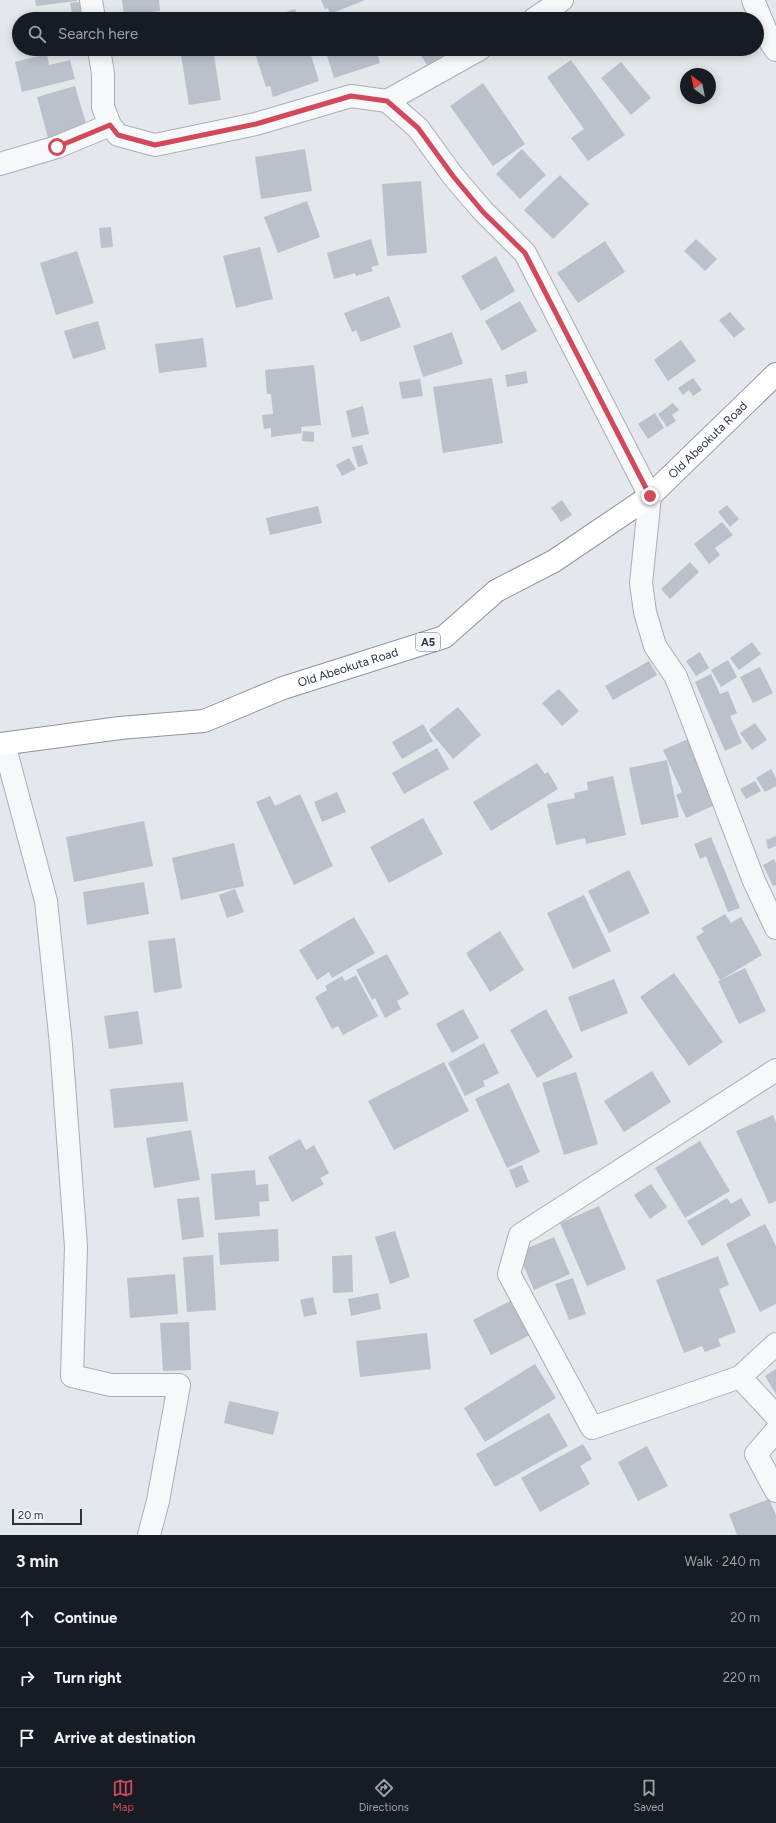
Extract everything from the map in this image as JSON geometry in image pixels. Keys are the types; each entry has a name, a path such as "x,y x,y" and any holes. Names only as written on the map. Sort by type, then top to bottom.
{"highway":[{"name":"Old Abeokuta Road","path":"2,744 120,728 204,721 283,688 444,637 496,591 554,561 650,496 776,374"}],"street":[{"path":"91,0 93,12"},
{"path":"544,12 562,0"},
{"path":"753,0 758,12"},
{"path":"764,26 771,43 776,50"},
{"path":"100,56 103,74 104,107 110,125 118,135 155,145 256,124 351,96 387,101 418,128 483,212 525,253 650,496 641,583 644,612 655,646 676,678 754,881 776,928"},
{"path":"387,101 467,56"},
{"path":"0,164 57,147 110,125"},
{"path":"2,744 46,901 61,1044 76,1247 72,1376 111,1385 179,1385 158,1501 149,1535"},
{"path":"776,1070 520,1235 509,1274 592,1428 740,1377 776,1344"},
{"path":"740,1377 776,1416"},
{"path":"776,1431 756,1454 776,1491"}],"building":[{"path":"35,0 77,0 77,1 36,6"},
{"path":"122,0 159,0 160,11 124,12"},
{"path":"321,0 365,0 335,12 329,12 328,8 325,9"},
{"path":"85,1 86,12 72,12 70,3"},
{"path":"295,9 296,12 286,12"},
{"path":"39,56 47,56 49,65 70,60 75,79 22,92 15,62"},
{"path":"181,56 214,56 221,100 189,105"},
{"path":"256,56 311,56 319,81 273,97 270,86 266,87"},
{"path":"327,56 378,56 380,63 334,78"},
{"path":"421,56 442,56 427,65"},
{"path":"571,60 625,135 588,161 571,138 584,129 547,77"},
{"path":"621,62 651,98 631,115 601,78"},
{"path":"483,83 525,144 493,166 450,106"},
{"path":"75,86 87,127 48,138 37,97"},
{"path":"305,149 312,191 261,199 255,157"},
{"path":"522,149 546,175 520,199 496,174"},
{"path":"560,175 589,204 553,239 524,210"},
{"path":"421,181 427,253 387,256 382,184"},
{"path":"307,201 320,237 278,253 264,217"},
{"path":"111,227 113,247 101,248 99,228"},
{"path":"371,239 379,265 371,267 373,271 356,276 355,273 334,279 327,253"},
{"path":"696,239 717,259 705,271 684,251"},
{"path":"605,241 625,272 578,303 557,273"},
{"path":"260,247 273,299 236,308 223,256"},
{"path":"77,251 94,303 56,315 40,263"},
{"path":"496,256 515,291 481,311 461,276"},
{"path":"389,296 401,327 361,342 356,330 352,332 344,313"},
{"path":"520,301 537,331 502,351 485,321"},
{"path":"730,312 745,329 734,338 719,320"},
{"path":"98,321 106,349 73,359 64,331"},
{"path":"452,332 463,364 423,377 413,346"},
{"path":"203,338 207,367 159,373 155,344"},
{"path":"681,340 696,361 668,381 654,360"},
{"path":"314,365 321,425 301,427 302,433 271,437 271,428 264,429 262,415 273,414 271,394 267,394 265,370"},
{"path":"526,371 528,383 507,387 505,375"},
{"path":"492,378 503,443 443,453 433,387"},
{"path":"693,378 702,390 693,396 689,390 683,395 678,388"},
{"path":"420,379 423,396 402,399 399,382"},
{"path":"673,403 679,410 672,415 676,421 667,427 658,414"},
{"path":"363,406 369,434 352,438 346,411"},
{"path":"655,413 664,428 648,439 638,424"},
{"path":"303,431 314,432 314,442 302,441"},
{"path":"362,445 368,464 358,467 352,447"},
{"path":"349,458 356,469 342,476 336,465"},
{"path":"562,500 572,515 561,522 551,508"},
{"path":"727,505 739,519 730,527 718,512"},
{"path":"318,506 322,523 270,535 266,518"},
{"path":"722,522 733,535 715,548 720,555 709,564 694,544"},
{"path":"690,562 699,572 670,599 661,589"},
{"path":"752,642 761,654 739,670 730,658"},
{"path":"700,652 709,668 696,676 686,661"},
{"path":"728,660 737,677 721,687 711,670"},
{"path":"649,661 657,675 613,700 605,686"},
{"path":"760,667 773,693 753,703 740,677"},
{"path":"711,674 720,694 728,691 737,713 730,716 742,743 725,751 695,682"},
{"path":"559,689 579,711 562,726 542,703"},
{"path":"458,707 481,735 453,759 429,730"},
{"path":"755,723 767,740 752,750 740,733"},
{"path":"423,724 433,741 402,759 392,742"},
{"path":"688,739 717,804 686,818 676,795 682,792 663,750"},
{"path":"437,748 449,769 404,794 392,773"},
{"path":"667,760 679,817 641,825 629,768"},
{"path":"537,763 545,774 548,772 558,789 491,831 473,802"},
{"path":"771,769 776,778 776,786 765,792 756,778"},
{"path":"613,776 626,835 586,844 585,838 556,845 547,804 575,798 574,793 588,790 587,782"},
{"path":"755,781 761,791 746,799 740,789"},
{"path":"337,792 346,812 322,822 314,802"},
{"path":"300,794 333,866 294,885 256,802 270,796 275,806"},
{"path":"423,818 443,854 389,883 370,847"},
{"path":"144,821 153,866 74,882 66,837"},
{"path":"776,836 776,846 768,849 766,840"},
{"path":"711,837 740,908 728,912 706,856 700,859 694,844"},
{"path":"234,843 244,886 181,900 172,858"},
{"path":"774,859 776,863 776,885 773,886 763,865"},
{"path":"629,870 650,913 609,933 588,891"},
{"path":"144,882 149,914 87,925 83,892"},
{"path":"235,889 244,912 227,918 219,895"},
{"path":"584,895 611,951 573,969 547,913"},
{"path":"725,914 731,923 741,917 762,955 720,980 696,937 704,932 701,928"},
{"path":"354,917 375,953 332,978 329,972 317,980 299,950"},
{"path":"500,931 524,970 490,992 466,953"},
{"path":"175,938 182,988 154,993 148,941"},
{"path":"387,954 409,994 397,1001 401,1009 385,1018 375,998 372,1000 356,970"},
{"path":"745,968 766,1011 739,1024 718,981"},
{"path":"674,973 723,1042 689,1066 640,997"},
{"path":"356,975 378,1016 343,1035 338,1026 332,1029 315,997 327,990 325,986 342,976 345,981"},
{"path":"614,979 628,1013 581,1032 568,997"},
{"path":"463,1009 479,1038 452,1053 436,1024"},
{"path":"546,1009 573,1057 537,1078 510,1030"},
{"path":"138,1011 143,1044 109,1049 104,1016"},
{"path":"484,1043 499,1073 483,1081 485,1086 465,1096 448,1063"},
{"path":"444,1062 469,1111 394,1150 368,1101"},
{"path":"652,1071 671,1102 624,1132 604,1101"},
{"path":"576,1072 598,1144 564,1155 542,1083"},
{"path":"183,1082 188,1121 114,1128 110,1089"},
{"path":"509,1083 540,1152 507,1168 475,1099"},
{"path":"773,1115 776,1122 776,1201 769,1204 736,1131"},
{"path":"191,1130 200,1180 154,1188 146,1138"},
{"path":"300,1139 306,1150 314,1145 329,1173 320,1178 324,1184 292,1202 268,1157"},
{"path":"700,1141 730,1191 685,1218 655,1168"},
{"path":"522,1165 529,1182 516,1188 509,1170"},
{"path":"255,1170 256,1185 268,1184 269,1201 259,1202 260,1216 215,1220 211,1174"},
{"path":"651,1184 667,1207 650,1219 634,1195"},
{"path":"199,1197 204,1237 182,1240 177,1199"},
{"path":"727,1198 731,1204 741,1198 751,1215 702,1246 687,1221"},
{"path":"599,1206 626,1269 587,1286 560,1223"},
{"path":"765,1224 776,1246 776,1304 760,1312 726,1244"},
{"path":"278,1229 279,1261 220,1265 218,1233"},
{"path":"395,1231 410,1277 390,1284 375,1237"},
{"path":"554,1237 570,1274 534,1290 518,1252"},
{"path":"213,1255 216,1310 187,1312 183,1257"},
{"path":"352,1255 353,1292 333,1293 332,1256"},
{"path":"718,1256 729,1285 719,1289 736,1332 718,1339 721,1346 705,1352 702,1346 684,1353 656,1280"},
{"path":"175,1274 178,1314 130,1318 127,1278"},
{"path":"573,1278 586,1314 569,1320 555,1284"},
{"path":"378,1293 381,1309 351,1316 348,1299"},
{"path":"313,1297 317,1314 304,1317 300,1300"},
{"path":"514,1299 532,1334 491,1355 473,1320"},
{"path":"189,1322 191,1370 163,1371 160,1323"},
{"path":"427,1333 431,1369 360,1377 356,1341"},
{"path":"535,1364 556,1398 485,1442 464,1408"},
{"path":"776,1369 776,1394 765,1376"},
{"path":"229,1401 279,1412 273,1435 224,1423"},
{"path":"549,1413 568,1446 495,1487 476,1454"},
{"path":"583,1444 592,1459 580,1466 590,1484 540,1512 521,1478"},
{"path":"647,1446 668,1486 638,1501 618,1462"},
{"path":"769,1499 776,1515 776,1535 737,1535 729,1514"}],"route":[{"path":"57,147 110,125 118,135 155,145 256,124 351,96 387,101 418,128 453,176 483,212 525,253 650,496"}]}
